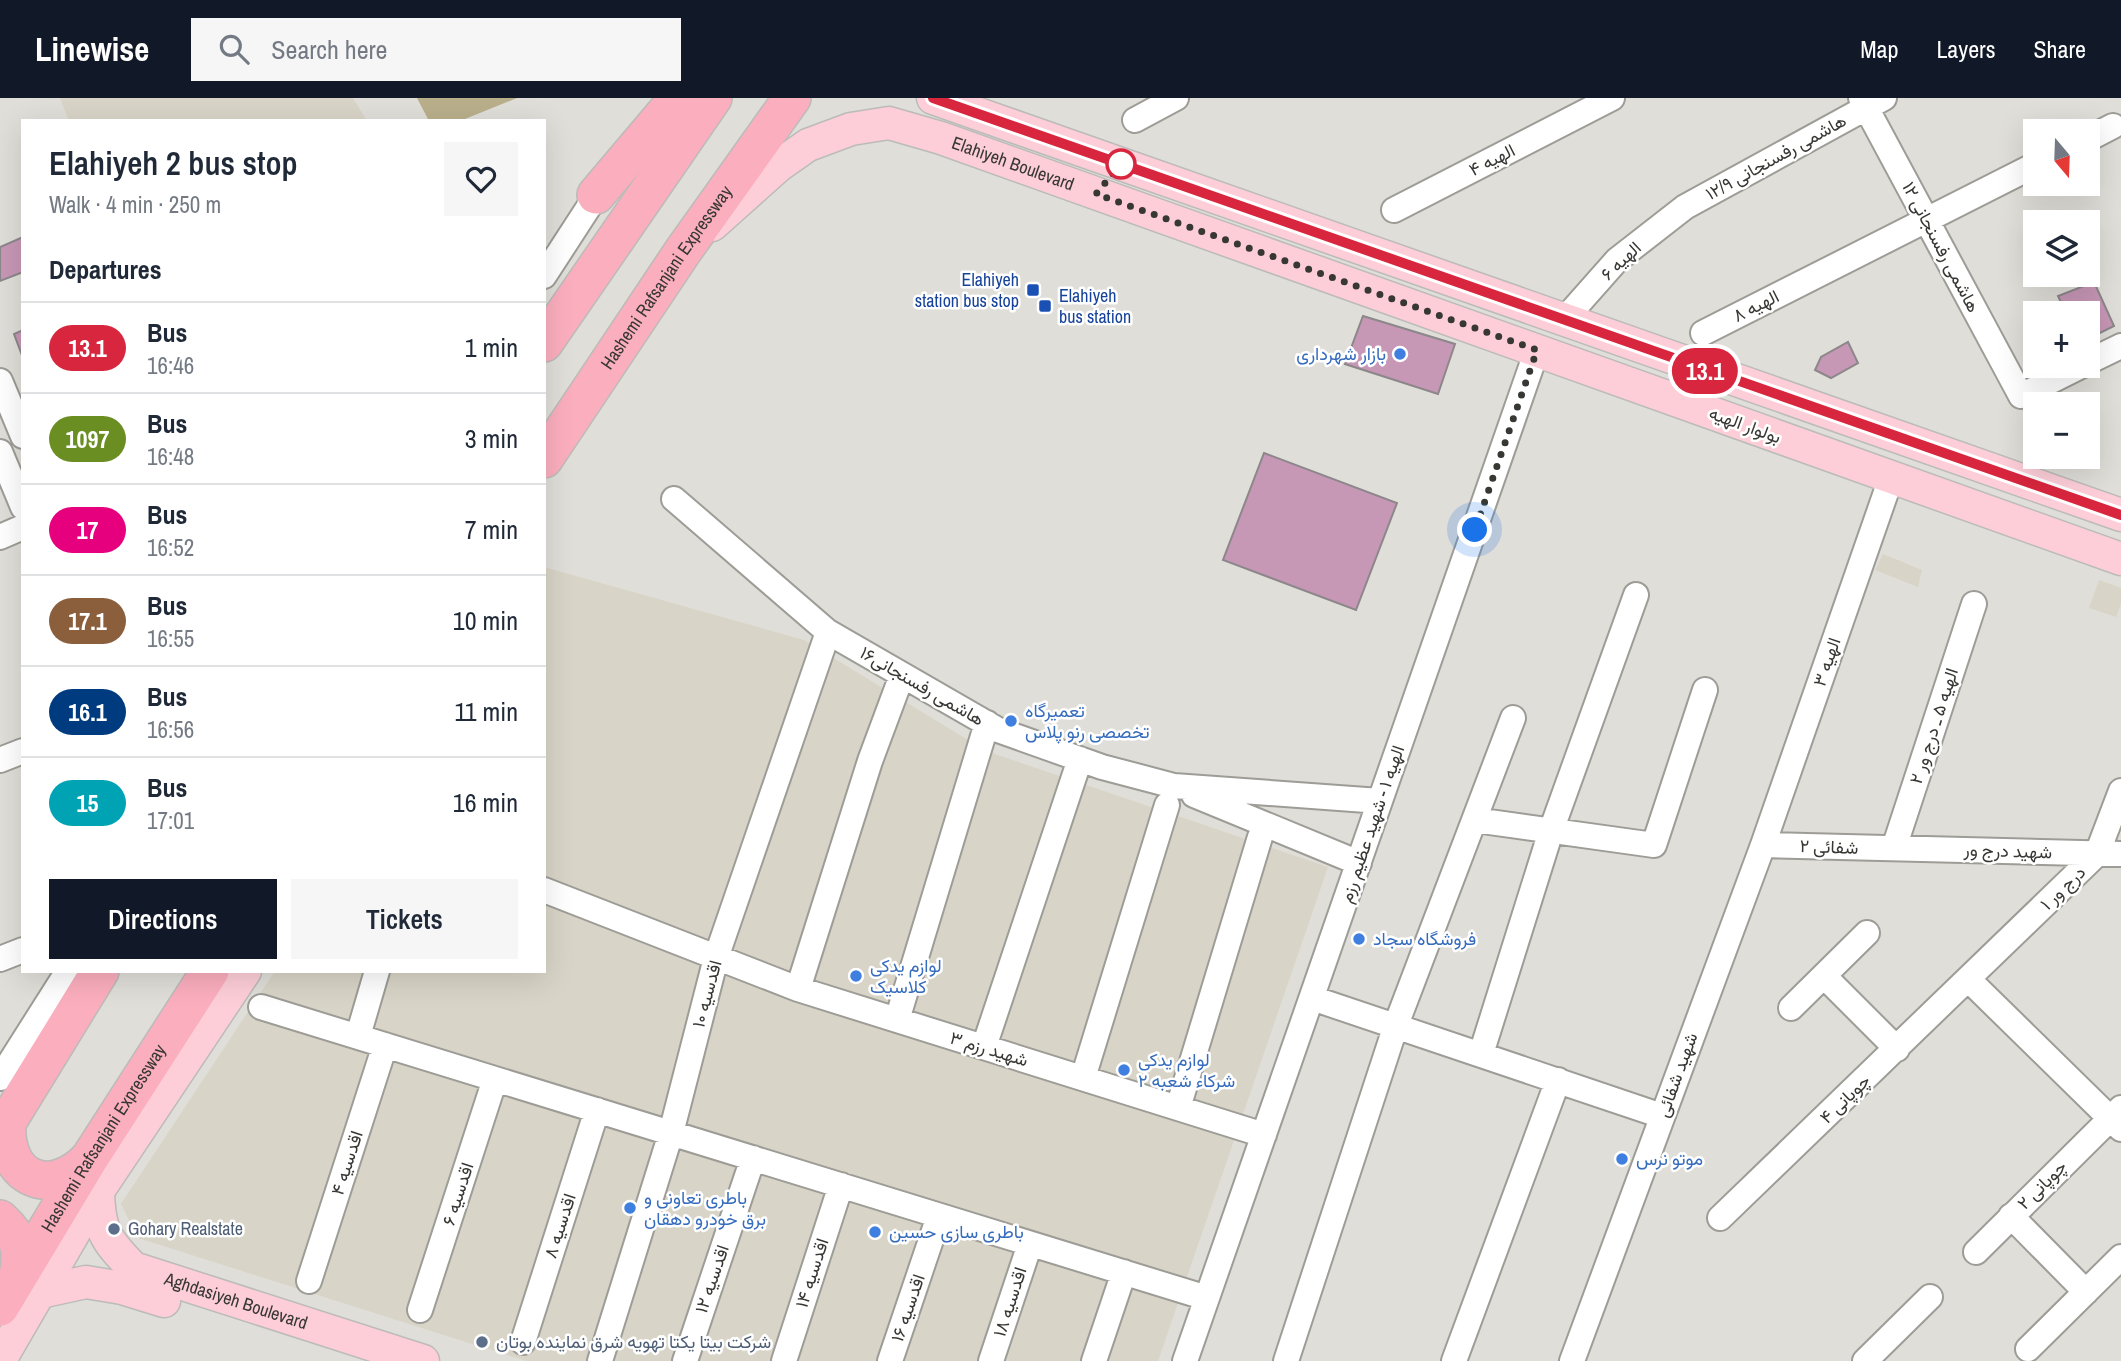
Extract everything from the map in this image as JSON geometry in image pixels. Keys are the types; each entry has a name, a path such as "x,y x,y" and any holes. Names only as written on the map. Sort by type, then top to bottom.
{"highway":[{"path":"596,195 678,98"},
{"path":"546,340 713,98"},
{"name":"Hashemi Rafsanjani Expressway","path":"546,456 683,251 792,98"},
{"path":"93,1175 74,1174 53,1181 31,1177 14,1163 6,1143 4,1128 99,973"},
{"name":"Hashemi Rafsanjani Expressway","path":"0,1307 29,1284 209,973"},
{"path":"0,1219 15,1232 29,1284"}],"main road":[{"name":"Elahiyeh Boulevard","path":"933,98 2121,515"},
{"name":"Elahiyeh Boulevard","path":"683,251 778,166 808,145 891,110 941,138 1537,350"},
{"name":"بولوار الهیه","path":"1537,350 2121,559"},
{"path":"93,1175 244,973"},
{"name":"Aghdasiyeh Boulevard","path":"93,1175 99,1221 111,1246 133,1268 423,1361"},
{"name":"Aghdasiyeh Boulevard","path":"29,1284 86,1282 122,1288 353,1361"},
{"path":"0,1360 29,1284"}],"street":[{"path":"546,273 663,98"},
{"path":"1135,120 1176,98"},
{"name":"هاشمی رفسنجانی ۱۲/۹","path":"1685,207 1870,101"},
{"name":"هاشمی رفسنجانی ۱۲","path":"1870,101 1926,220 2021,396 2057,378"},
{"name":"الهیه ۴","path":"1394,210 1601,104"},
{"path":"2100,133 2113,126"},
{"name":"الهیه ۸","path":"1703,332 2023,171"},
{"name":"الهیه ۶","path":"1563,321 1616,260 1685,207"},
{"path":"2100,356 2121,346"},
{"name":"الهیه ۱ - شهید عظیم رزم","path":"1185,1361 1537,350"},
{"path":"0,381 21,431"},
{"path":"0,452 21,502"},
{"name":"الهیه ۳","path":"1763,845 1891,478"},
{"name":"هاشمی رفسنجانی۱۶","path":"674,499 828,632 987,723 1170,796 1380,801"},
{"path":"0,537 21,528"},
{"path":"1481,1054 1551,831 1636,595"},
{"name":"الهیه ۵ ـ درج ور ۲","path":"1894,848 1974,604"},
{"name":"اقدسیه ۱۰","path":"600,1361 671,1133 716,958 828,632"},
{"path":"798,989 870,761 902,675"},
{"path":"1475,820 1654,845 1705,690"},
{"path":"1286,1361 1396,1025 1514,718"},
{"path":"897,1020 987,723"},
{"path":"0,760 21,752"},
{"path":"984,1048 1080,759"},
{"path":"2109,854 2121,791"},
{"path":"1083,1078 1170,796 1359,863"},
{"path":"1178,1108 1260,837"},
{"name":"شفائی ۲","path":"1763,845 1894,848"},
{"name":"شهید شفائی","path":"1581,1355 1662,1116 1763,845"},
{"name":"شهید درج ور","path":"1894,848 2109,854"},
{"name":"درج ور ۱","path":"1969,980 2028,921 2109,854"},
{"name":"شهید رزم ۳","path":"546,891 654,930 716,958 798,989 1264,1135"},
{"path":"1791,1007 1867,933"},
{"path":"0,959 21,951"},
{"path":"0,1078 67,973"},
{"path":"358,1036 376,973"},
{"path":"1824,976 1897,1049"},
{"path":"1969,980 2117,1118"},
{"name":"چوپانی ۴","path":"1720,1218 1969,980"},
{"path":"1312,998 1662,1116"},
{"path":"261,1007 1207,1298"},
{"name":"اقدسیه ۴","path":"309,1281 385,1045"},
{"name":"اقدسیه ۶","path":"420,1310 495,1079"},
{"path":"1454,1361 1558,1080"},
{"name":"اقدسیه ۸","path":"523,1342 597,1110"},
{"name":"چوپانی ۲","path":"1976,1252 2117,1118"},
{"name":"اقدسیه ۱۲","path":"685,1361 753,1158"},
{"name":"اقدسیه ۱۴","path":"784,1361 841,1185"},
{"name":"اقدسیه ۱۶","path":"890,1361 939,1216"},
{"path":"2011,1216 2086,1292"},
{"name":"اقدسیه ۱۸","path":"991,1361 1030,1244"},
{"path":"2028,1349 2121,1257"},
{"path":"1094,1361 1124,1272"},
{"path":"1865,1361 1930,1297"}],"shaded area":[{"path":"60,98 353,98 366,119 68,119"},
{"path":"417,98 517,98 465,119 428,119"},
{"path":"1883,554 1922,570 1918,587 1875,570"},
{"path":"546,568 804,640 986,751 1328,867 1158,1361 526,1361 138,1238 121,1204 274,973 546,973"},
{"path":"2099,580 2121,588 2121,603 2116,617 2089,608"}],"building":[{"path":"21,238 21,273 0,281 0,247"},
{"path":"2081,287 2096,287 2114,326 2100,333 2100,301 2060,301 2058,296"},
{"name":"بازار شهرداری","path":"1363,316 1455,344 1438,394 1345,364"},
{"path":"21,331 21,353 14,334"},
{"path":"1848,342 1858,363 1831,378 1815,370 1821,357"},
{"path":"1264,453 1397,503 1356,610 1223,560"}],"bus line":[{"name":"13.1","path":"933,98 2121,515"}],"place":[{"name":"Elahiyeh station bus stop","path":"1033,290"},
{"name":"Elahiyeh bus station","path":"1045,306"},
{"name":"بازار شهرداری","path":"1400,354"},
{"name":"تعمیرگاه تخصصی رنو پلاس","path":"1011,721"},
{"name":"فروشگاه سجاد","path":"1359,939"},
{"name":"لوازم یدکی کلاسیک","path":"856,976"},
{"name":"لوازم یدکی شرکاء شعبه ۲","path":"1124,1070"},
{"name":"موتو نرس","path":"1622,1159"},
{"name":"باطری تعاونی و برق خودرو دهقان","path":"630,1208"},
{"name":"Gohary Realstate","path":"114,1229"},
{"name":"باطری سازی حسین","path":"875,1232"},
{"name":"شرکت بیتا یکتا تهویه شرق نماینده بوتان","path":"482,1342"}],"route":[{"path":"1121,164 1096,194 1537,350 1475,530"}]}
